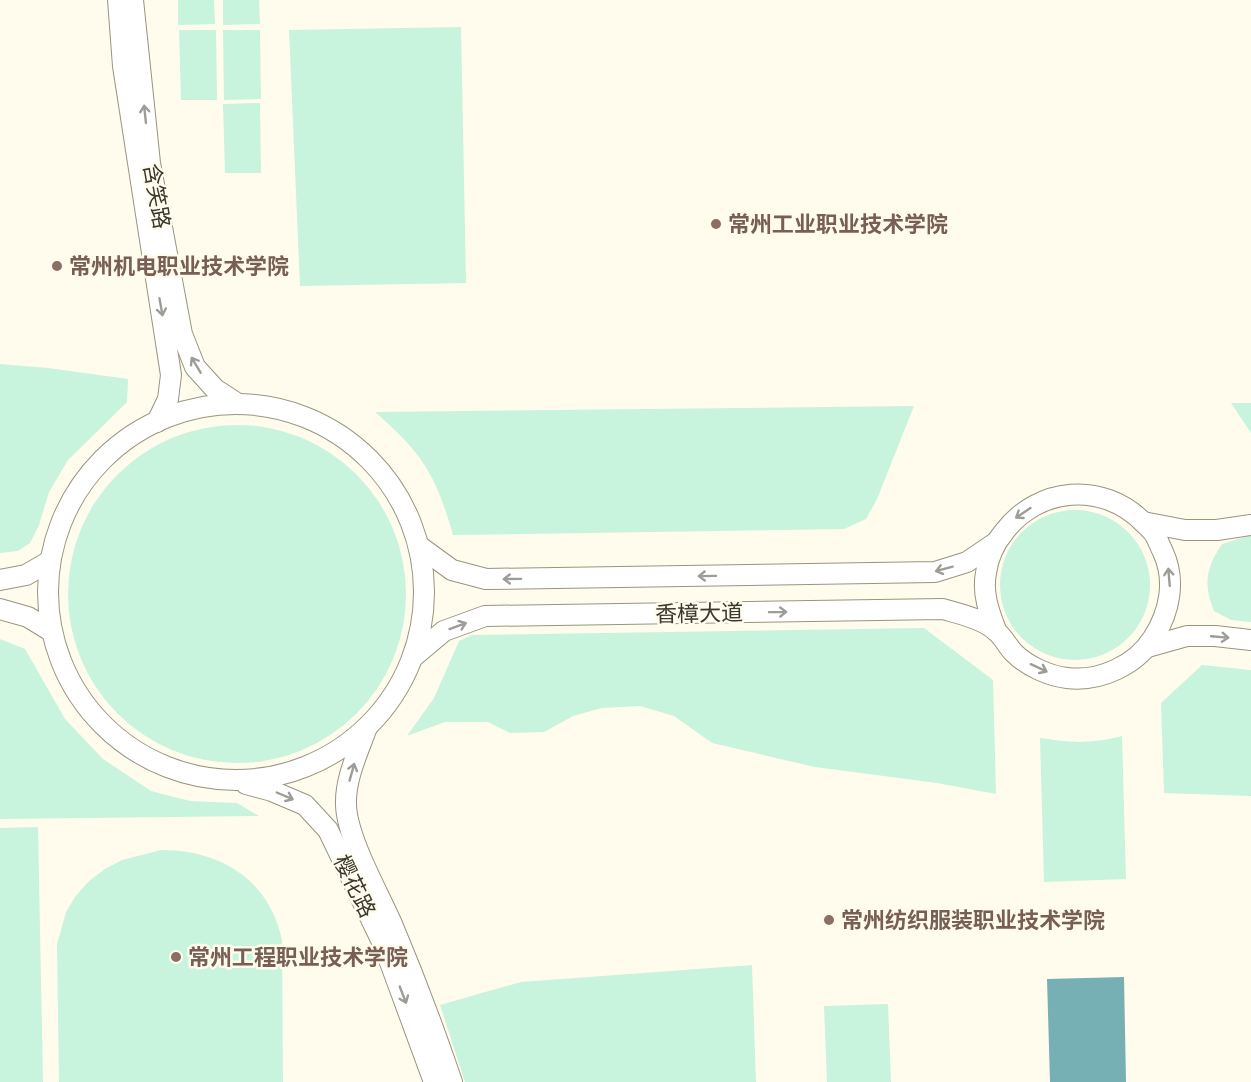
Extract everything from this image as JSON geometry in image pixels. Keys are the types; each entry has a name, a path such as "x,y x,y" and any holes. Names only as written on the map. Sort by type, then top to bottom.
{"street":[{"name":"含笑路","path":"118,0 123,66 171,375 168,399 156,422"},
{"name":"含笑路","path":"133,0 150,163 182,334 195,367 215,389 238,404"},
{"path":"238,404 255,405 305,417 337,433 362,452 387,478 412,523 422,559 425,601 420,636 405,676 384,709 352,741 317,762 282,774 252,780 207,778 164,766 134,750 109,732 92,714 66,674 51,631 47,593 50,561 63,516 93,468 118,445 156,422 200,407 238,404"},
{"path":"1072,494 1104,497 1132,511 1143,522 1154,533 1167,562 1170,594 1163,622 1148,647 1125,666 1097,676 1067,678 1039,670 1014,654 996,630 986,603 986,573 995,543 1015,518 1041,501 1072,494"},
{"path":"1143,522 1185,530 1216,530 1251,525"},
{"name":"香樟大道","path":"419,546 452,570 486,579 936,572 967,562 995,543"},
{"path":"0,580 26,575 50,561"},
{"path":"0,609 28,617 51,631"},
{"name":"香樟大道","path":"411,659 444,631 485,616 943,609 969,617 996,630"},
{"path":"1148,647 1187,636 1251,640"},
{"name":"樱花路","path":"369,724 349,778 346,805 350,830 392,924 438,1039 452,1082"},
{"name":"樱花路","path":"229,779 272,791 305,805 328,830 384,946 434,1082"}],"green space":[{"path":"178,0 214,0 215,24 178,25"},
{"path":"223,0 259,0 260,24 223,25"},
{"path":"461,27 466,283 300,286 289,30"},
{"path":"179,30 216,30 217,100 181,100"},
{"path":"223,30 260,30 261,99 224,100"},
{"path":"260,103 261,173 225,173 223,104"},
{"path":"0,364 128,379 127,402 68,460 49,492 39,525 30,543 18,551 0,553"},
{"path":"1231,403 1251,403 1251,433"},
{"path":"914,406 877,499 866,519 844,529 453,535 440,496 426,467 405,440 375,412"},
{"path":"237,425 270,429 301,438 331,454 356,475 377,500 393,530 402,561 406,594 402,627 393,658 377,688 356,713 331,734 301,750 270,759 237,763 204,759 173,750 143,734 118,713 97,688 81,658 72,627 68,594 72,561 81,530 97,500 118,475 143,454 173,438 204,429"},
{"path":"1075,510 1104,516 1128,532 1144,556 1150,585 1144,614 1128,638 1104,654 1075,660 1046,654 1022,638 1006,614 1000,585 1006,556 1022,532 1046,516"},
{"path":"1251,535 1251,622 1231,620 1214,611 1208,593 1208,576 1212,561 1222,544"},
{"path":"924,628 993,680 996,794 937,783 815,767 712,743 674,716 640,706 602,708 573,716 544,732 510,733 488,722 445,722 407,736 434,698 459,641 472,635"},
{"path":"0,639 25,649 65,719 103,759 151,791 190,801 237,803 259,816 0,819"},
{"path":"1202,665 1251,670 1251,796 1164,793 1161,703"},
{"path":"1122,736 1126,879 1044,882 1040,738 1081,742"},
{"path":"38,827 43,1082 0,1082 0,828"},
{"path":"161,850 183,851 222,862 239,872 266,900 282,940 283,1082 59,1082 57,944 66,912 89,881 105,869 122,860"},
{"path":"752,965 756,1082 465,1082 440,1005 521,982"},
{"path":"888,1004 891,1082 827,1082 824,1006"}],"water":[{"path":"1124,977 1126,1082 1050,1082 1047,979"}],"place":[{"name":"常州工业职业技术学院","path":"716,224"},
{"name":"常州机电职业技术学院","path":"57,266"},
{"name":"常州纺织服装职业技术学院","path":"829,920"},
{"name":"常州工程职业技术学院","path":"176,957"}]}
